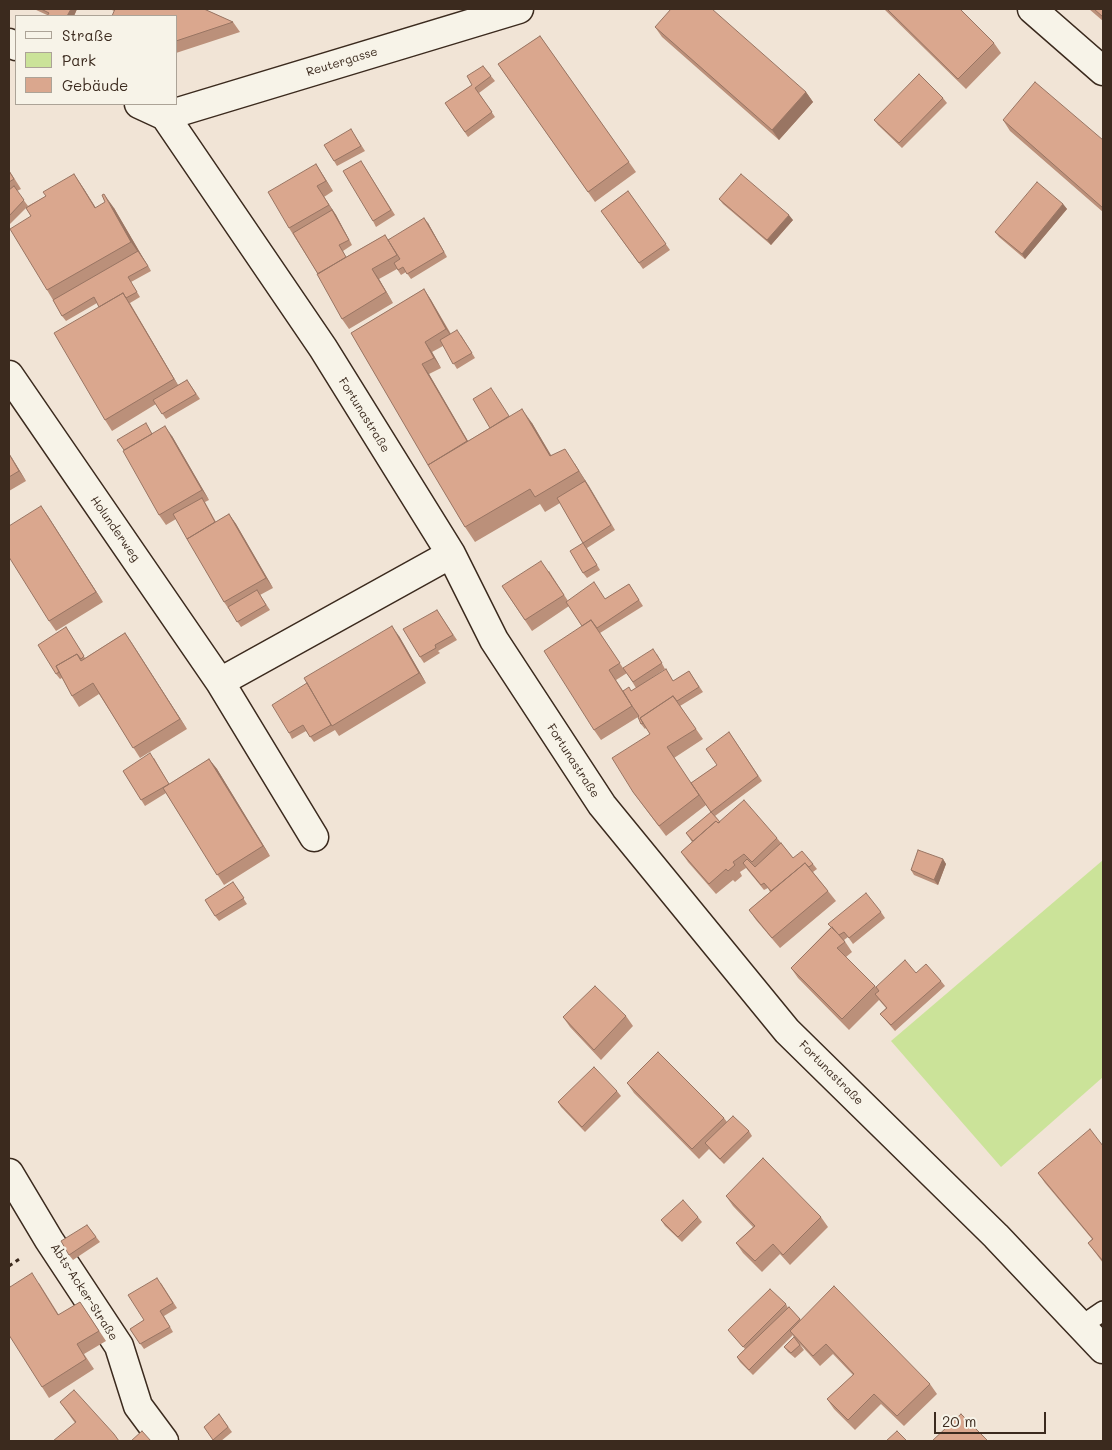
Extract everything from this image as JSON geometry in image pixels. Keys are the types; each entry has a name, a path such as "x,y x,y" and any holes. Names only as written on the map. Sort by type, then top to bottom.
{"street":[{"name":"Reutergasse","path":"165,116 519,9"},
{"path":"1032,9 1103,72"},
{"path":"141,105 165,116"},
{"name":"Fortunastraße","path":"165,116 323,348 451,554 494,640 602,805 787,1030 996,1236 1092,1318 1103,1348"},
{"name":"Holunderweg","path":"9,376 220,682 314,837"},
{"path":"220,682 451,554"},
{"name":"Abts-Acker-Straße","path":"9,1173 49,1240 119,1346 138,1406 164,1441"}],"green space":[{"path":"1103,860 1103,1077 1001,1167 891,1041"}],"building":[{"path":"41,9 71,9 68,15 48,15 49,13"},
{"path":"115,9 204,9 233,22 178,40 178,15 112,15"},
{"path":"671,9 712,9 806,92 772,130 655,27"},
{"path":"887,9 960,9 994,43 958,79"},
{"path":"1094,9 1103,9 1103,17"},
{"path":"540,36 629,162 588,192 498,64"},
{"path":"483,66 491,76 475,88 492,112 465,132 445,103 472,85 467,76"},
{"path":"919,74 943,98 899,143 874,120"},
{"path":"1035,82 1103,140 1103,208 1003,120"},
{"path":"351,129 361,146 334,161 324,145"},
{"path":"361,161 391,210 373,221 343,171"},
{"path":"316,164 326,181 317,186 329,205 289,228 268,192"},
{"path":"9,171 14,179 9,182"},
{"path":"74,174 95,208 105,202 102,195 104,194 131,242 47,290 10,229 31,216 26,208 46,196 43,192"},
{"path":"741,174 789,215 767,240 719,199"},
{"path":"1037,182 1063,204 1022,254 995,232"},
{"path":"14,186 24,200 9,216 9,190"},
{"path":"628,191 666,244 639,263 601,211"},
{"path":"332,210 349,240 339,245 346,257 318,274 293,233"},
{"path":"424,218 444,252 407,274 403,267 398,270 394,263 400,259 388,240"},
{"path":"385,235 397,255 372,269 386,292 342,319 317,274"},
{"path":"138,251 148,266 128,277 137,292 126,298 123,293 99,307 94,297 62,316 53,300"},
{"path":"424,289 446,329 425,342 434,358 422,364 467,441 428,465 351,333"},
{"path":"123,293 174,379 105,420 54,333"},
{"path":"457,330 472,353 453,364 440,340"},
{"path":"187,380 196,394 162,414 153,400"},
{"path":"491,388 509,416 490,428 473,399"},
{"path":"522,409 550,456 565,449 579,471 535,497 530,489 465,527 428,465"},
{"path":"146,423 152,434 124,450 117,440"},
{"path":"165,426 202,490 159,515 123,451"},
{"path":"9,454 19,471 9,477"},
{"path":"585,481 611,525 583,543 557,498"},
{"path":"202,498 215,522 187,539 173,514"},
{"path":"41,506 96,592 49,621 9,557 9,526"},
{"path":"229,514 266,578 224,602 187,539"},
{"path":"583,543 597,565 583,573 570,551"},
{"path":"541,561 564,595 525,620 502,586"},
{"path":"594,582 605,599 629,584 639,600 597,628 591,620 582,626 566,602"},
{"path":"257,590 266,605 237,622 228,607"},
{"path":"437,610 453,635 435,645 436,648 420,657 403,629"},
{"path":"591,620 620,663 609,670 632,706 594,730 544,651"},
{"path":"392,626 419,673 332,726 304,678"},
{"path":"66,627 84,656 81,659 77,654 56,666 59,672 56,674 38,645"},
{"path":"125,633 180,719 133,748 93,683 72,696 56,666 77,654 81,661"},
{"path":"653,649 662,663 633,682 623,668"},
{"path":"666,669 673,681 689,671 699,687 677,701 673,696 640,718 643,723 641,724 639,716 623,691 629,687 631,691"},
{"path":"307,683 331,725 310,737 303,725 289,733 272,705"},
{"path":"673,696 696,729 667,747 699,795 659,826 633,792 612,758 650,734 640,718"},
{"path":"729,732 758,776 711,812 691,783 717,765 706,749"},
{"path":"150,753 169,784 141,800 123,771"},
{"path":"209,759 263,846 217,875 163,788"},
{"path":"744,800 777,838 752,862 744,854 733,862 735,865 728,871 726,869 709,884 681,852 716,821 718,823"},
{"path":"711,812 720,822 716,821 693,841 686,833"},
{"path":"781,843 793,858 802,851 813,864 809,867 805,863 771,891 764,883 761,885 743,863 747,859 755,867"},
{"path":"918,850 943,859 934,880 911,870"},
{"path":"805,863 828,891 772,938 749,910"},
{"path":"233,882 244,898 215,916 205,900"},
{"path":"866,893 881,912 849,938 844,932 839,935 828,924"},
{"path":"832,927 845,942 837,948 875,986 842,1019 791,968"},
{"path":"905,960 916,973 926,964 941,981 891,1025 880,1014 887,1008 875,994 879,991 876,987"},
{"path":"595,986 626,1016 594,1050 563,1017"},
{"path":"658,1052 724,1118 692,1149 627,1083"},
{"path":"594,1067 617,1091 582,1127 558,1102"},
{"path":"733,1116 749,1131 720,1159 705,1143"},
{"path":"1090,1129 1103,1146 1103,1261 1088,1243 1093,1239 1038,1173"},
{"path":"763,1158 821,1217 783,1255 773,1244 755,1261 736,1243 755,1226 726,1196"},
{"path":"683,1200 698,1217 678,1237 661,1220"},
{"path":"87,1225 96,1237 69,1255 61,1241"},
{"path":"32,1273 58,1315 80,1302 99,1331 77,1344 86,1359 42,1387 9,1335 9,1285 10,1287"},
{"path":"157,1278 173,1303 160,1311 170,1327 140,1344 130,1329 144,1320 128,1295"},
{"path":"834,1286 930,1384 897,1416 874,1394 848,1420 827,1399 854,1374 826,1344 813,1356 790,1331"},
{"path":"770,1289 786,1304 743,1347 728,1330"},
{"path":"789,1307 800,1319 749,1370 737,1357"},
{"path":"794,1337 800,1345 791,1353 784,1347"},
{"path":"74,1390 119,1441 53,1441 76,1422 60,1402"},
{"path":"219,1414 228,1427 213,1440 204,1427"},
{"path":"961,1414 988,1441 932,1441"},
{"path":"142,1431 151,1441 131,1441"},
{"path":"897,1431 907,1441 886,1441"}]}
